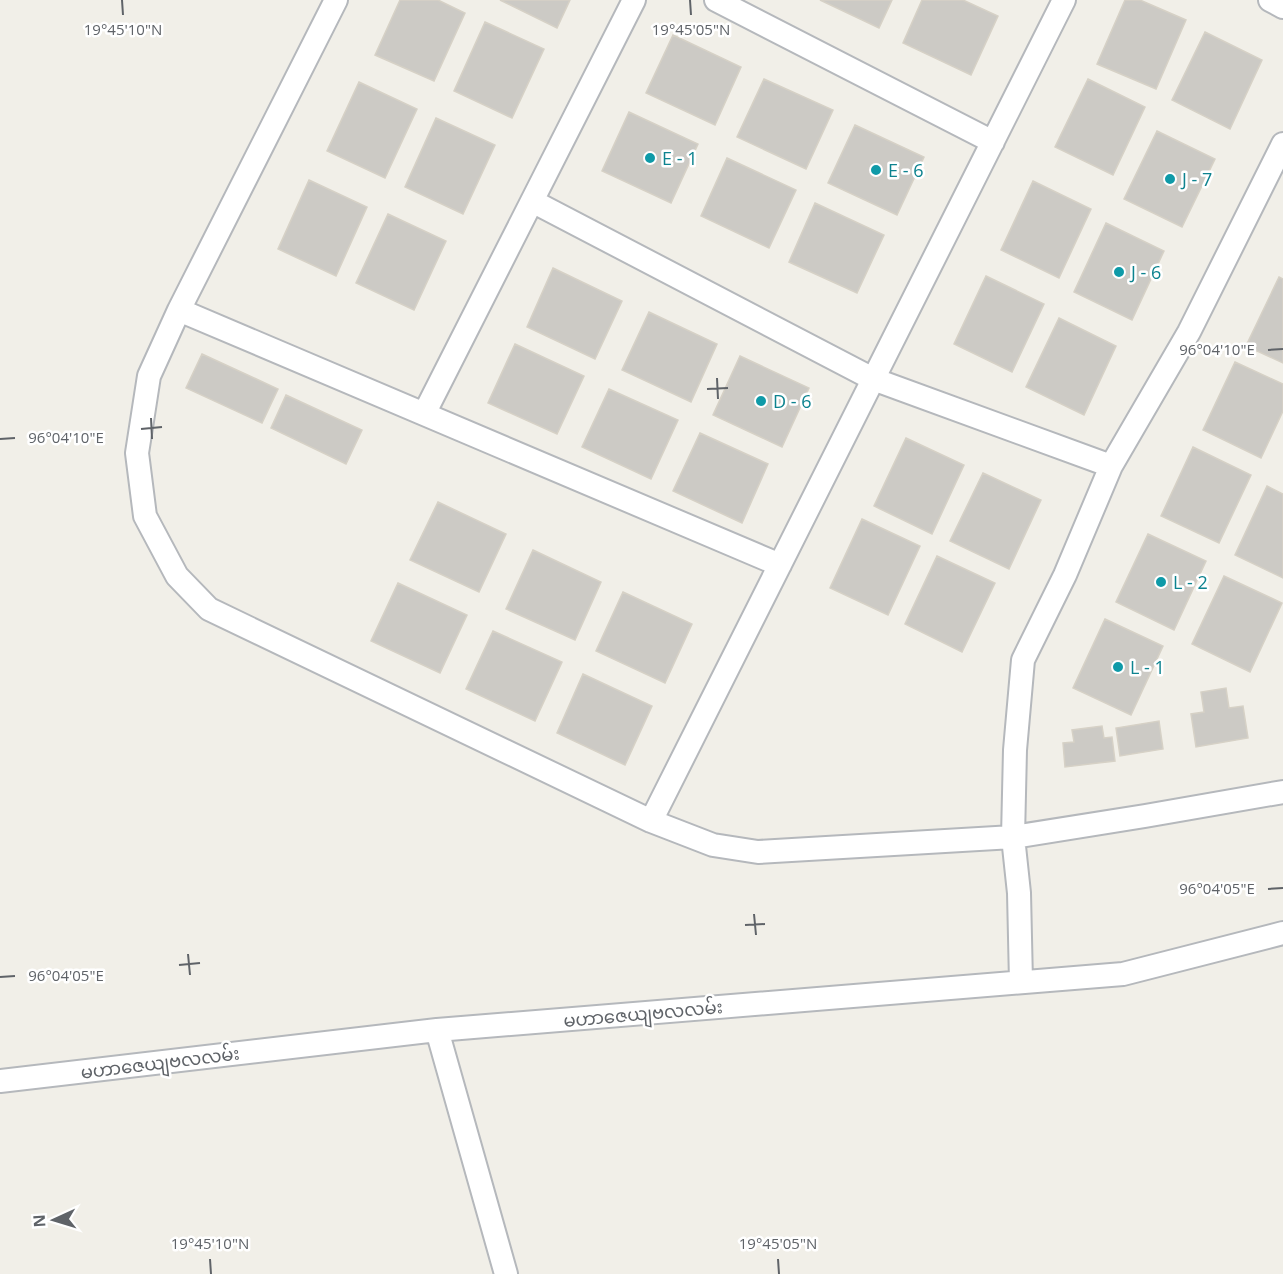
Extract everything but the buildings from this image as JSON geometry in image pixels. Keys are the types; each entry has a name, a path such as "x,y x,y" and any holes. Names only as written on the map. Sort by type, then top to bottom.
{"street":[{"path":"336,0 179,310 149,376 137,453 144,516 177,576 209,609 651,821 713,845 758,852 1013,837 1283,792"},
{"path":"424,414 634,0"},
{"path":"716,0 993,142"},
{"path":"651,821 1064,0"},
{"path":"1270,0 1283,7"},
{"path":"1022,982 1013,837 1015,750 1023,660 1065,575 1111,466 1189,332 1283,144"},
{"path":"532,201 873,380 1111,466"},
{"path":"179,310 780,565"},
{"name":"မဟာဇေယျဗလလမ်း","path":"0,1081 437,1030 1123,974 1283,933"},
{"path":"437,1030 506,1274"}],"place":[{"name":"E - 1","path":"650,158"},
{"name":"E - 6","path":"876,170"},
{"name":"J - 7","path":"1170,179"},
{"name":"J - 6","path":"1119,272"},
{"name":"D - 6","path":"761,401"},
{"name":"L - 2","path":"1161,582"},
{"name":"L - 1","path":"1118,667"}]}
